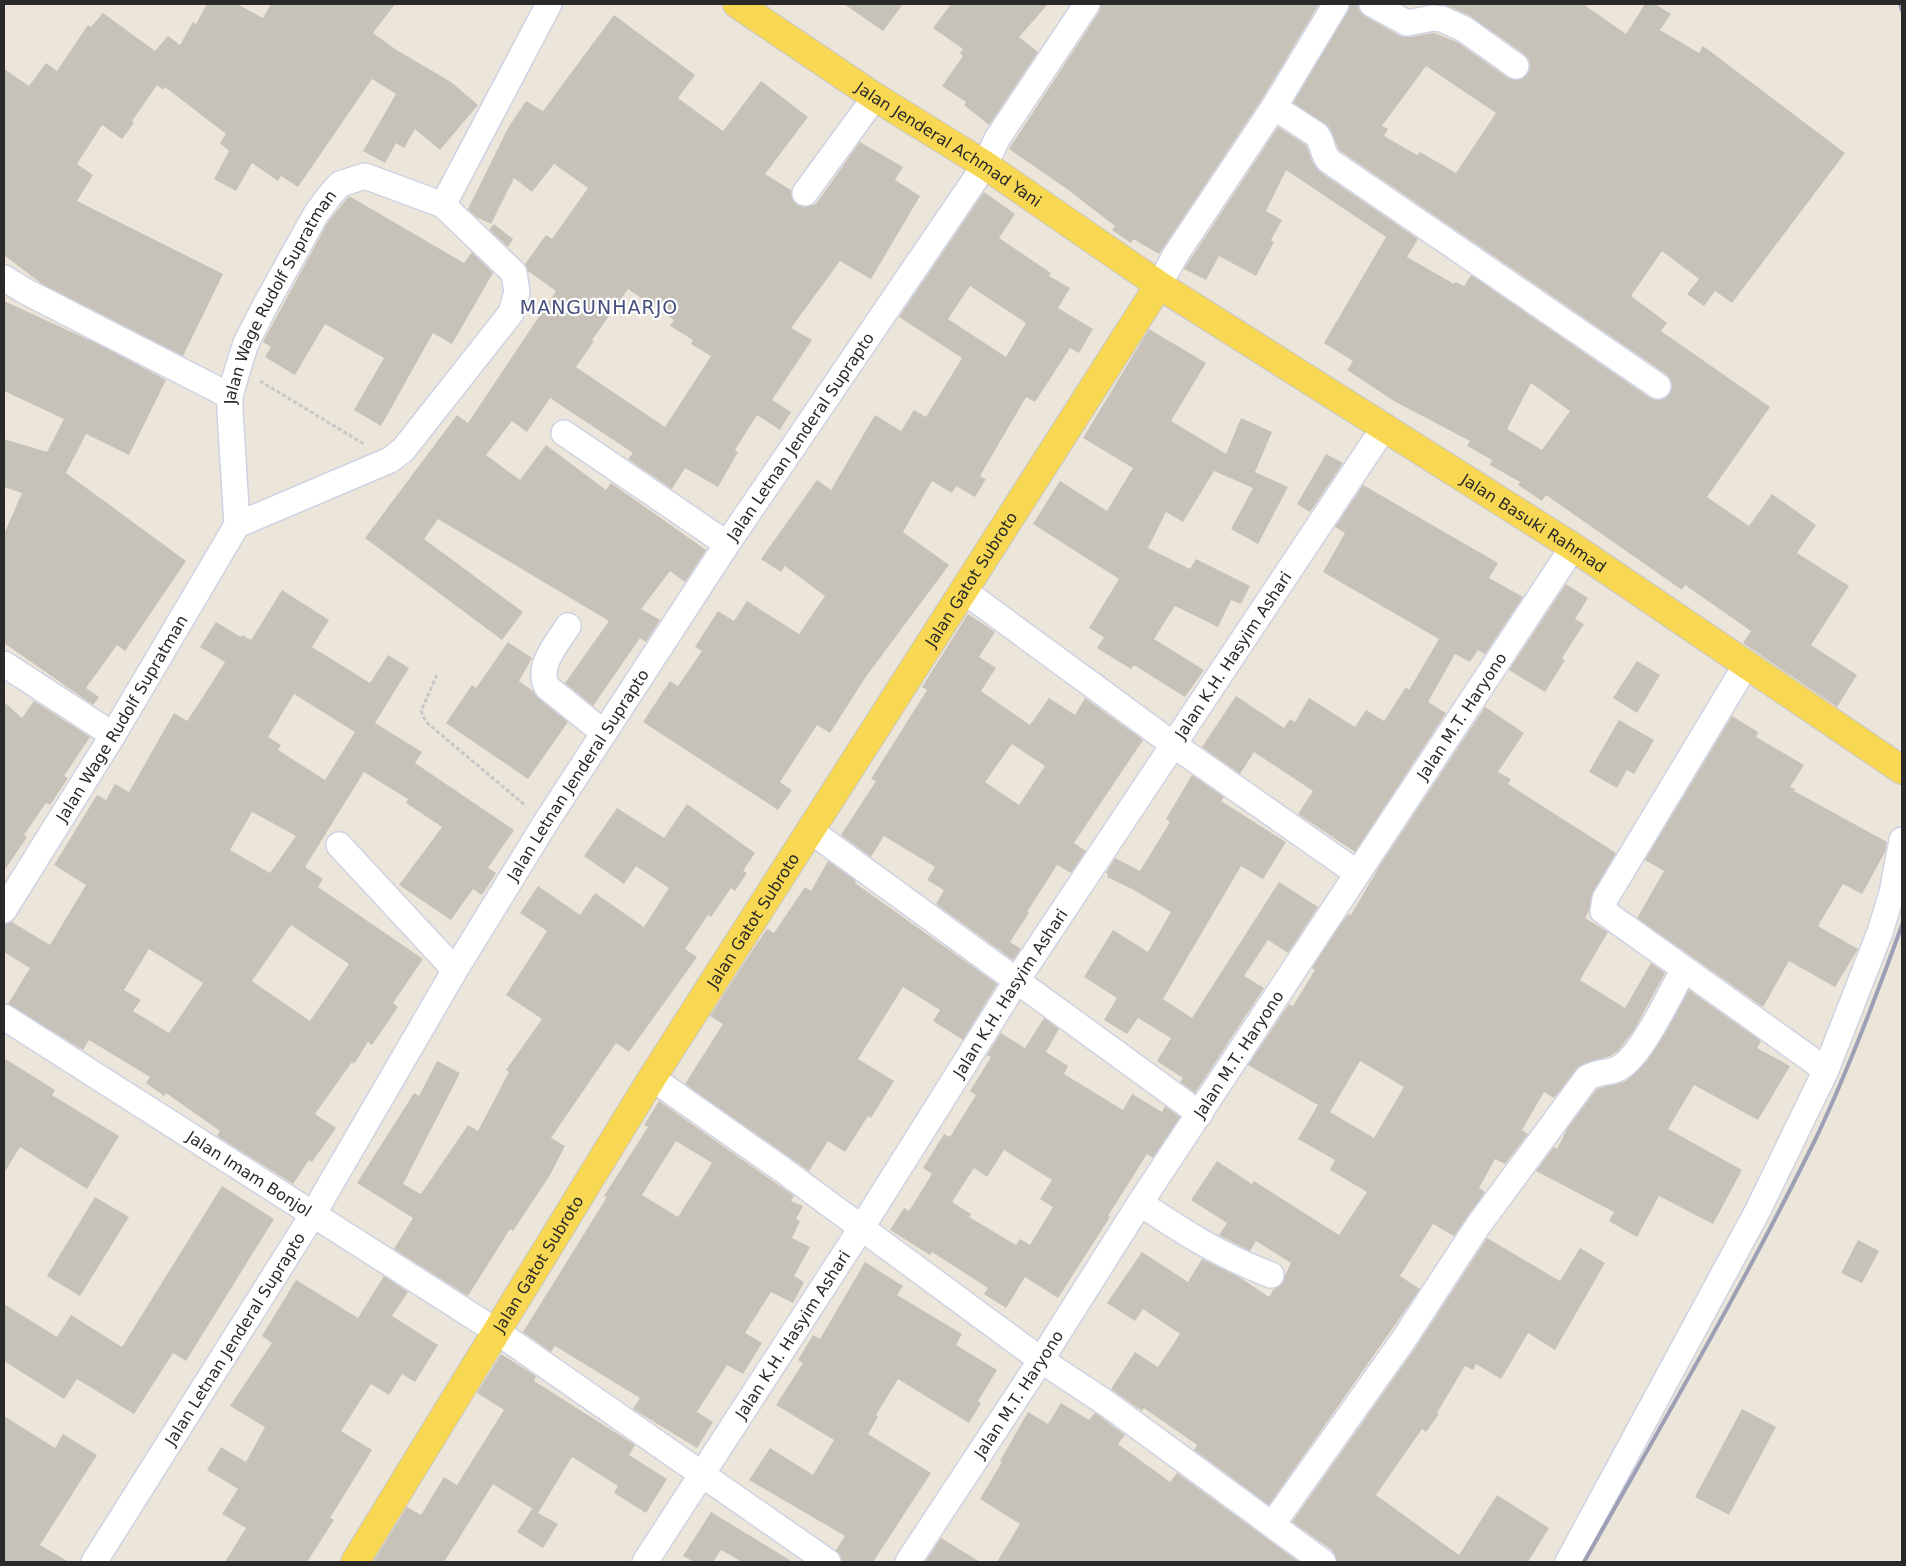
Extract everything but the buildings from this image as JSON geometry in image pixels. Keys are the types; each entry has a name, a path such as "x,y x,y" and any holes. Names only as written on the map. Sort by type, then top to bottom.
{"main road":[{"name":"Jalan Jenderal Achmad Yani","path":"737,4 875,96 986,165 1159,285"},
{"name":"Jalan Basuki Rahmad","path":"1159,285 1383,429 1573,547 1902,770"},
{"name":"Jalan Gatot Subroto","path":"355,1562 652,1078 1159,285"}],"street":[{"path":"443,205 549,4"},
{"name":"Jalan Letnan Jenderal Suprapto","path":"94,1562 312,1216 455,970 546,822 727,544 986,165 997,140 1087,4"},
{"path":"1159,285 1176,254 1274,106 1336,4"},
{"path":"1372,4 1408,23 1433,18 1442,19 1464,29 1516,66"},
{"path":"805,193 875,96"},
{"path":"1274,106 1317,135 1321,141 1324,155 1328,160 1658,386"},
{"name":"Jalan Wage Rudolf Supratman","path":"4,910 112,735 237,525 230,396 246,344 316,214 340,184 365,176 443,205 514,273 517,292 511,313 403,450 390,460 237,525"},
{"path":"4,278 25,291 230,396"},
{"name":"Jalan K.H. Hasyim Ashari","path":"645,1562 862,1228 1017,980 1383,429"},
{"path":"564,433 727,544"},
{"name":"Jalan M.T. Haryono","path":"908,1562 1041,1360 1140,1203 1573,547"},
{"path":"964,591 1174,744 1357,873"},
{"path":"568,626 543,668 543,679 547,688 604,733"},
{"path":"4,664 112,735"},
{"path":"1746,664 1603,904 1606,914 1826,1070"},
{"path":"811,831 1200,1114"},
{"path":"1568,1562 1757,1212 1826,1070 1880,932 1892,893 1902,840"},
{"path":"340,845 455,970"},
{"path":"1272,1525 1404,1339 1477,1227 1587,1078 1597,1072 1618,1069 1630,1060 1642,1044 1684,969"},
{"name":"Jalan Imam Bonjol","path":"4,1017 312,1216 496,1331 828,1562"},
{"path":"652,1078 784,1170 1041,1360 1106,1403 1323,1562"},
{"path":"1140,1203 1200,1243 1236,1262 1271,1275"}],"path":[{"path":"238,368 390,460"},
{"path":"437,675 421,711 426,722 546,822"}],"railway":[{"path":"1900,4 1902,11"},
{"path":"1584,1562 1732,1299 1816,1138 1862,1033 1902,925"}],"district":[{"name":"MANGUNHARJO","path":"599,307"}]}
